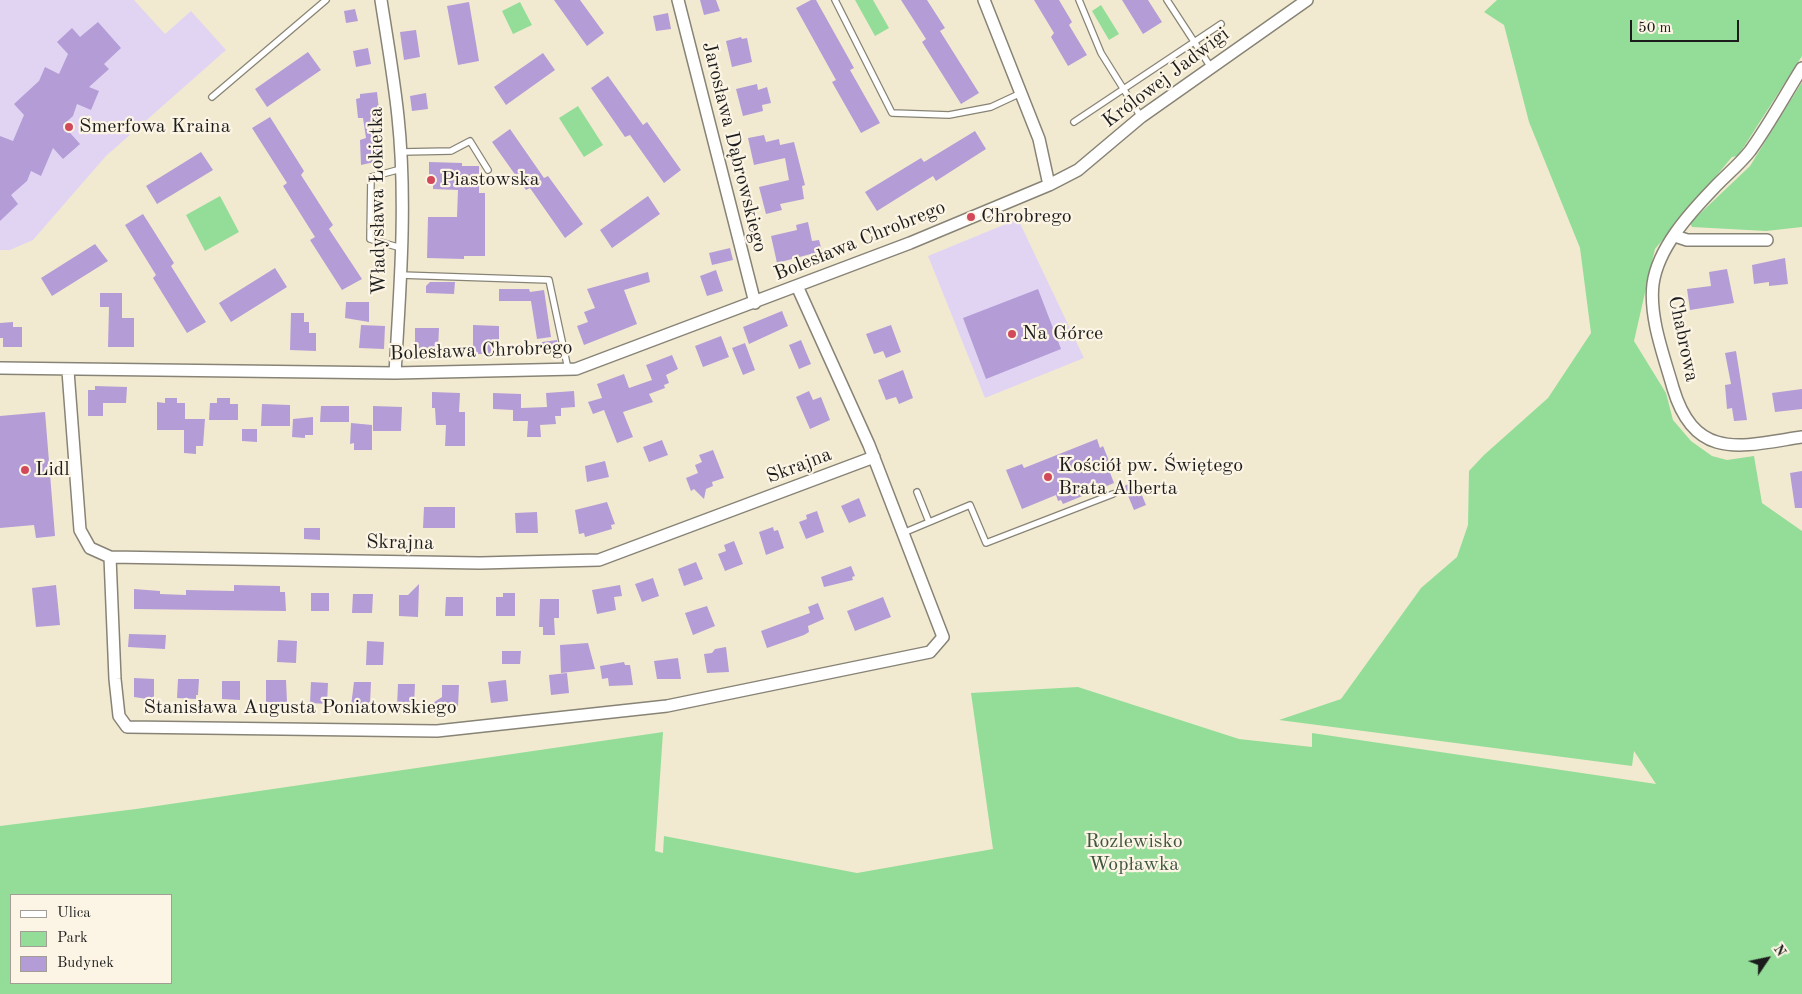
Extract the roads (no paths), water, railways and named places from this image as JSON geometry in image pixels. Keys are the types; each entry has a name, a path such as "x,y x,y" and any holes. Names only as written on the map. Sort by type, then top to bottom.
{"street":[{"name":"Władysława Łokietka","path":"381,0 398,117 401,152 401,248 396,373"},
{"name":"Jarosława Dąbrowskiego","path":"678,0 755,303"},
{"path":"984,0 1039,139 1049,185"},
{"name":"Królowej Jadwigi","path":"1049,185 1078,170 1141,117 1210,66 1306,0"},
{"name":"Chabrowa","path":"1802,68 1750,151 1689,216 1675,236 1657,267 1653,284 1663,354 1682,410 1692,425 1716,444 1746,445 1802,437"},
{"name":"Bolesława Chrobrego","path":"0,368 396,373 576,369 913,242 1049,185"},
{"path":"1675,236 1687,240 1767,240"},
{"name":"Stanisława Augusta Poniatowskiego","path":"110,557 115,679 119,716 127,727 437,731 667,706 930,652 943,637 874,457 797,286"},
{"name":"Skrajna","path":"68,370 80,530 90,548 110,557 480,563 599,560 874,457"}],"lane":[{"path":"212,97 326,0"},
{"path":"835,0 892,113 949,115 991,107 1021,93"},
{"path":"1080,0 1101,53 1141,117"},
{"path":"1167,0 1210,66"},
{"path":"1074,122 1221,24"},
{"path":"401,152 451,151 470,141 488,170"},
{"path":"401,169 371,177 370,239 401,248"},
{"path":"400,275 549,280 568,370"},
{"path":"917,492 929,522"},
{"path":"902,533 970,505 986,543 1113,494"}],"place":[{"name":"Smerfowa Kraina","path":"69,127"},
{"name":"Piastowska","path":"431,180"},
{"name":"Chrobrego","path":"971,217"},
{"name":"Na Górce","path":"1012,334"},
{"name":"Lidl","path":"25,470"},
{"name":"Kościół pw. Świętego Brata Alberta","path":"1048,477"}],"park label":[{"name":"Rozlewisko Wopławka","path":"1134,854"}]}
